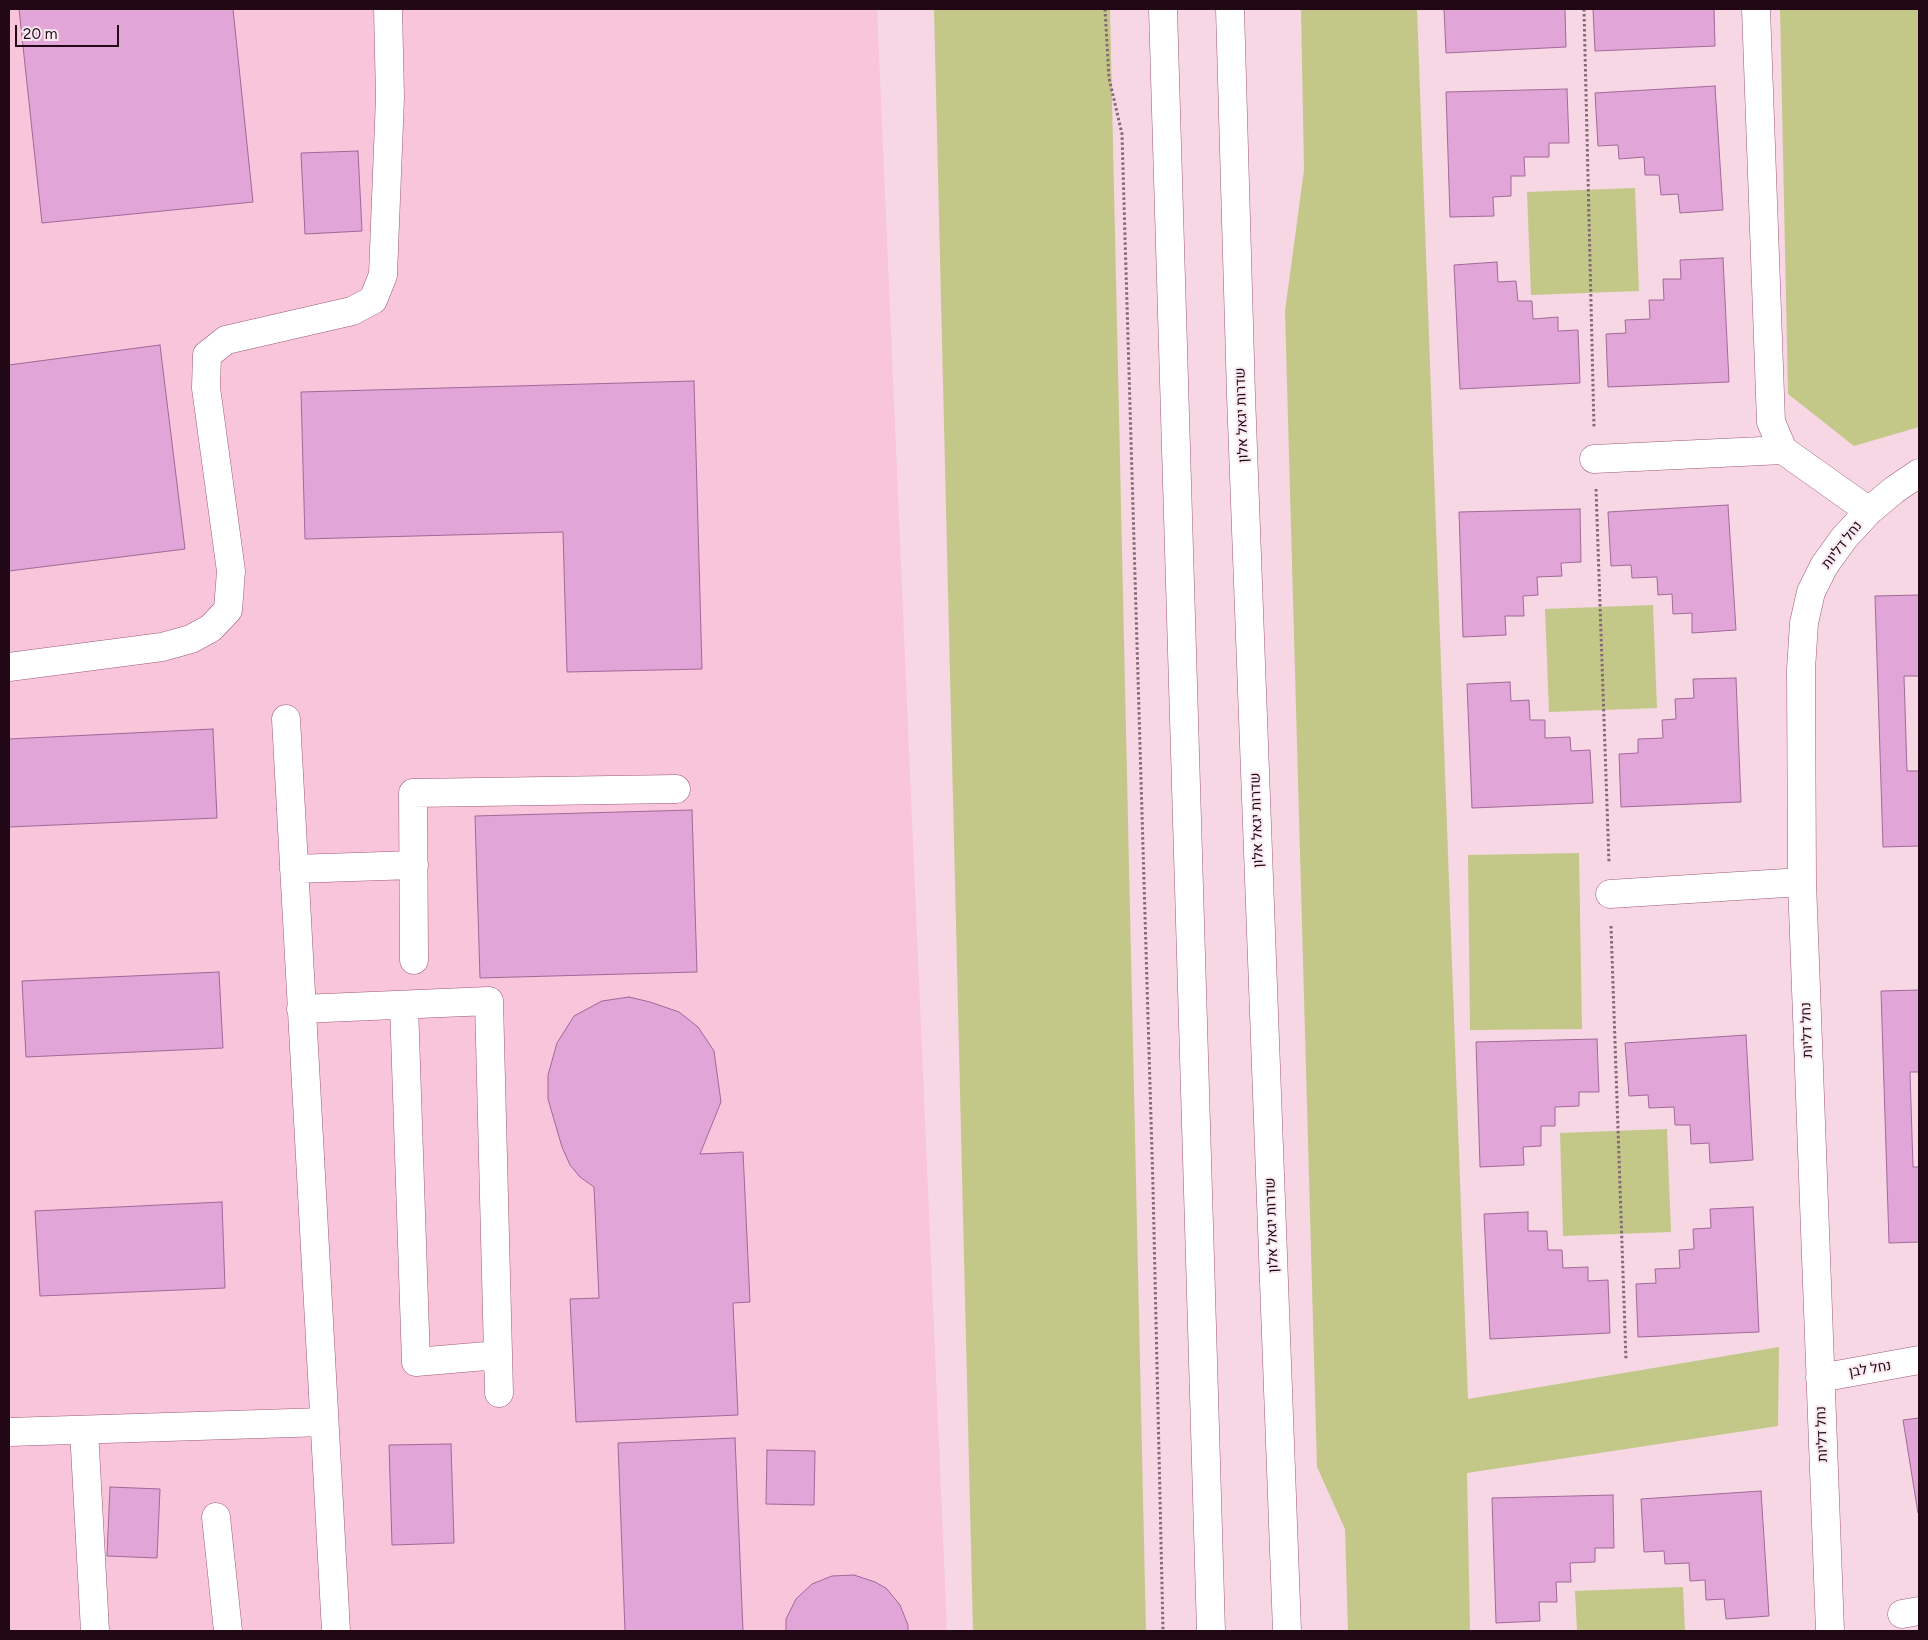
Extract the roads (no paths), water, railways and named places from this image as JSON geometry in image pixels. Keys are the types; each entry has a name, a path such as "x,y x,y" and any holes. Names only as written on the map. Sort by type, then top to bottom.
{"main road":[{"path":"9,667 162,647 191,639 211,628 228,610 231,571 206,388 206,354 226,340 352,311 372,300 383,275 390,97 388,9"},
{"path":"1163,9 1211,1631"},
{"name":"שדרות יגאל אלון","path":"1230,9 1241,395 1287,1631"},
{"path":"1756,9 1771,422 1783,450 1868,511"},
{"path":"1594,459 1783,450"},
{"name":"נחל דליות","path":"1830,1631 1802,882 1801,669 1804,623 1811,592 1824,566 1844,538 1868,511 1919,473"},
{"path":"286,719 336,1631"},
{"path":"414,960 413,793 676,789"},
{"path":"294,869 414,865"},
{"path":"1610,894 1802,882"},
{"path":"301,1009 489,1001 500,1393"},
{"path":"404,1005 416,1362 498,1356"},
{"name":"נחל לבן","path":"1820,1378 1919,1360"},
{"path":"9,1432 324,1422"},
{"path":"84,1430 95,1631"},
{"path":"216,1517 228,1631"}]}
